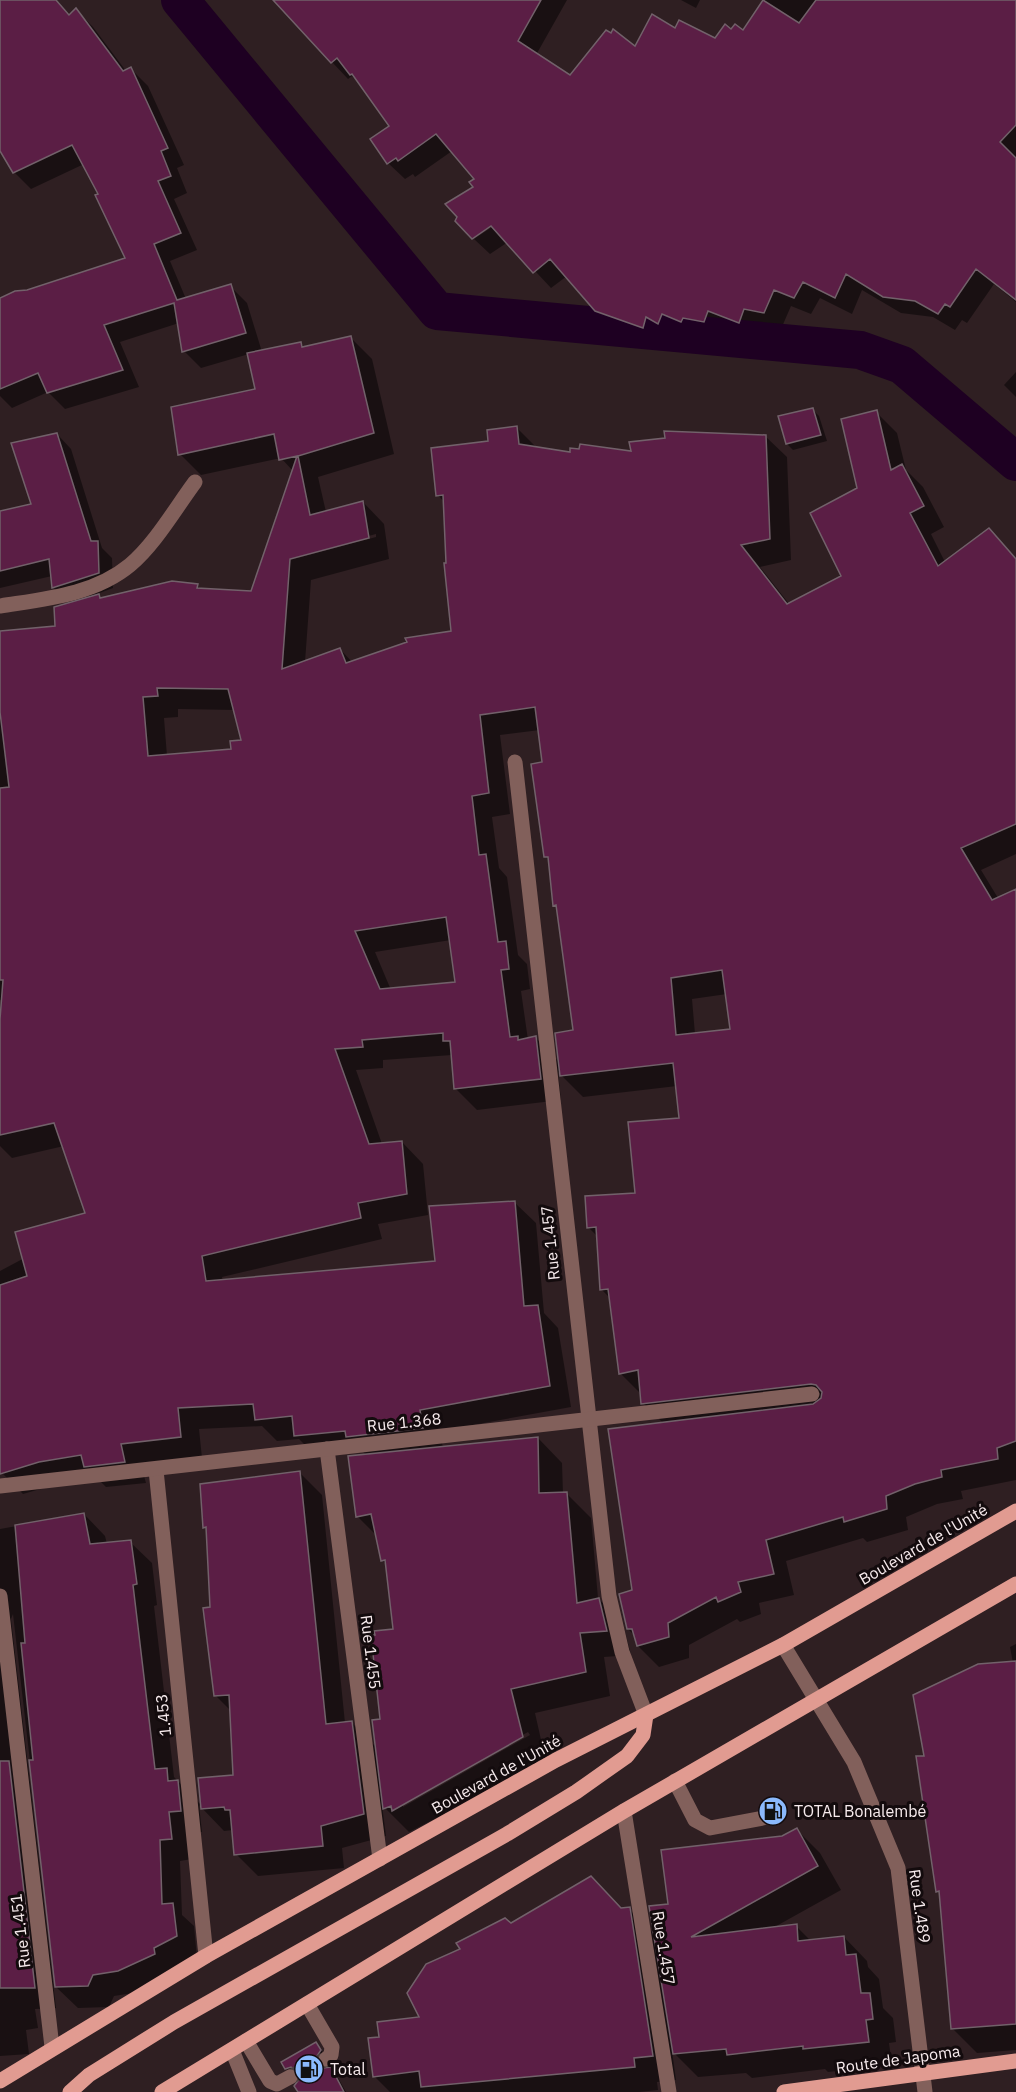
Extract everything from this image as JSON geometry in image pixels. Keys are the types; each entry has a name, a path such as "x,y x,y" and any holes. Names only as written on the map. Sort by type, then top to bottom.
{"main road":[{"name":"Boulevard de l'Unité","path":"0,2081 52,2047 206,1956 556,1760 783,1645 1016,1511"},
{"path":"162,2092 624,1811 1016,1584"},
{"path":"70,2092 89,2076 174,2022 496,1840 576,1792 627,1756 643,1735 646,1715"},
{"name":"Route de Japoma","path":"784,2092 1016,2061"}],"street":[{"path":"0,606 70,595 112,577 130,565 195,482"},
{"name":"Rue 1.457","path":"515,762 610,1605 622,1652 646,1715"},
{"name":"Rue 1.368","path":"0,1486 812,1394"},
{"name":"Rue 1.455","path":"327,1449 380,1859"},
{"name":"1.453","path":"156,1470 206,1956"},
{"name":"Rue 1.451","path":"0,1596 52,2047"},
{"name":"Rue 1.489","path":"783,1645 818,1698 854,1762 898,1868 925,2092"},
{"path":"675,1781 695,1820 710,1828 763,1818"},
{"name":"Rue 1.457","path":"624,1811 669,2092"},
{"path":"307,2004 332,2047 332,2055 326,2059"},
{"path":"246,2041 270,2081 278,2084 290,2077"},
{"path":"231,2050 249,2092"}],"building":[{"path":"0,0 56,0 69,15 76,8 123,71 131,67 168,148 161,151 171,176 158,181 181,233 154,244 177,300 231,284 246,333 182,352 174,303 104,325 123,370 47,393 38,373 0,389 0,298 15,291 27,290 125,258 95,195 98,194 72,145 13,173 0,151"},
{"path":"273,0 541,0 518,41 570,75 606,30 611,33 613,29 635,46 652,14 675,28 679,20 715,38 725,24 731,29 735,24 743,30 763,0 799,23 816,0 1016,0 1016,125 1000,142 1016,158 1016,300 976,269 950,307 945,304 938,314 915,301 883,297 846,274 835,298 803,282 794,298 774,290 764,313 744,309 739,323 708,311 704,322 683,318 681,322 662,314 658,324 646,317 643,328 595,311 550,259 533,273 491,226 472,239 455,221 457,217 445,204 473,187 469,182 474,179 436,134 398,161 396,158 387,164 370,139 389,126 352,74 350,75 337,58 331,63"},
{"path":"351,336 374,433 298,456 310,515 363,501 369,538 290,559 282,669 340,648 346,663 407,642 405,638 451,631 444,563 446,563 443,495 436,496 431,448 488,441 487,430 517,426 519,444 570,452 570,448 579,449 580,444 631,451 629,442 665,438 664,431 766,435 770,539 741,545 787,604 841,576 810,513 857,488 841,419 877,410 891,470 902,464 924,506 910,513 938,566 989,528 1016,559 1016,824 961,848 992,900 1016,889 1016,1441 997,1448 998,1459 941,1470 942,1477 915,1484 886,1496 887,1509 844,1522 843,1517 766,1540 774,1574 738,1582 741,1592 718,1602 716,1597 668,1623 669,1637 637,1646 632,1629 627,1629 619,1594 632,1590 608,1429 813,1404 821,1398 822,1392 816,1385 811,1384 641,1404 638,1370 619,1374 608,1289 600,1290 596,1227 587,1228 585,1196 635,1193 628,1122 679,1118 673,1063 560,1076 555,1033 573,1030 556,905 553,906 548,857 544,857 531,764 542,762 535,707 480,715 489,793 472,796 479,855 486,854 498,942 506,941 509,969 501,970 510,1037 518,1036 518,1040 536,1036 541,1079 454,1089 450,1041 443,1041 443,1033 362,1040 363,1047 335,1049 369,1144 402,1141 407,1194 358,1203 361,1218 202,1256 206,1281 435,1261 429,1206 515,1201 524,1306 538,1305 550,1386 420,1410 423,1428 346,1437 345,1431 294,1436 292,1416 255,1420 253,1404 178,1408 181,1437 121,1444 125,1462 84,1467 81,1455 39,1462 0,1474 0,1285 27,1276 15,1232 85,1213 54,1123 0,1135 0,1019 3,980 0,980 0,788 9,787 0,712 0,631 55,626 54,607 99,594 100,598 172,581 198,584 197,588 251,591 297,456 279,460 274,434 178,455 171,407 255,389 247,353 301,342 302,347","holes":["157,688 228,689 241,740 230,741 231,749 148,756 143,697 158,696","446,917 455,982 380,989 355,931","722,970 730,1029 676,1035 671,978"]},
{"path":"813,408 821,435 786,444 778,416"},
{"path":"57,433 91,541 98,541 99,573 52,588 49,559 0,571 0,511 31,504 11,443"},
{"path":"538,1437 539,1493 567,1492 577,1603 599,1598 607,1631 580,1633 586,1672 511,1689 523,1737 392,1811 391,1806 383,1809 372,1720 380,1719 371,1635 375,1635 374,1631 393,1629 385,1560 381,1561 371,1514 356,1517 348,1456"},
{"path":"300,1471 326,1724 352,1721 364,1814 321,1826 323,1846 234,1855 230,1810 225,1810 224,1807 201,1809 198,1778 233,1775 229,1695 214,1696 203,1608 210,1607 206,1527 203,1528 200,1484"},
{"path":"84,1513 90,1544 131,1540 137,1584 133,1585 155,1769 167,1768 168,1781 178,1780 181,1811 169,1812 172,1839 160,1840 162,1904 173,1903 177,1936 154,1948 155,1954 118,1971 93,1975 88,1986 55,1987 29,1760 33,1760 21,1643 25,1643 15,1525"},
{"path":"1016,1661 1016,2024 951,2029 939,1891 936,1892 916,1756 924,1756 913,1695 978,1664"},
{"path":"0,1761 9,1761 35,1988 0,1988"},
{"path":"797,1828 818,1866 691,1937 797,1924 798,1941 844,1936 846,1955 856,1954 861,1993 870,1993 873,2019 866,2020 869,2042 803,2049 803,2046 727,2055 726,2049 673,2054 649,1906 668,1904 661,1850 782,1836"},
{"path":"591,1876 621,1908 630,1907 653,2056 634,2058 635,2067 421,2087 419,2071 373,2077 368,2038 379,2037 377,2022 419,2017 407,1993 426,1964 460,1949 456,1943 505,1918 511,1923"},
{"name":"Total","path":"316,2042 321,2050 317,2056 318,2065 323,2068 331,2067 344,2092 298,2092 294,2086 300,2078 298,2072 291,2067 285,2069 281,2062"}],"waterway":[{"path":"180,0 437,311 860,350 902,365 1016,462"}],"tunnel":[{"path":"290,2077 326,2059"}],"place":[{"name":"TOTAL Bonalembé","path":"773,1811"},
{"name":"Total","path":"309,2069"}]}
